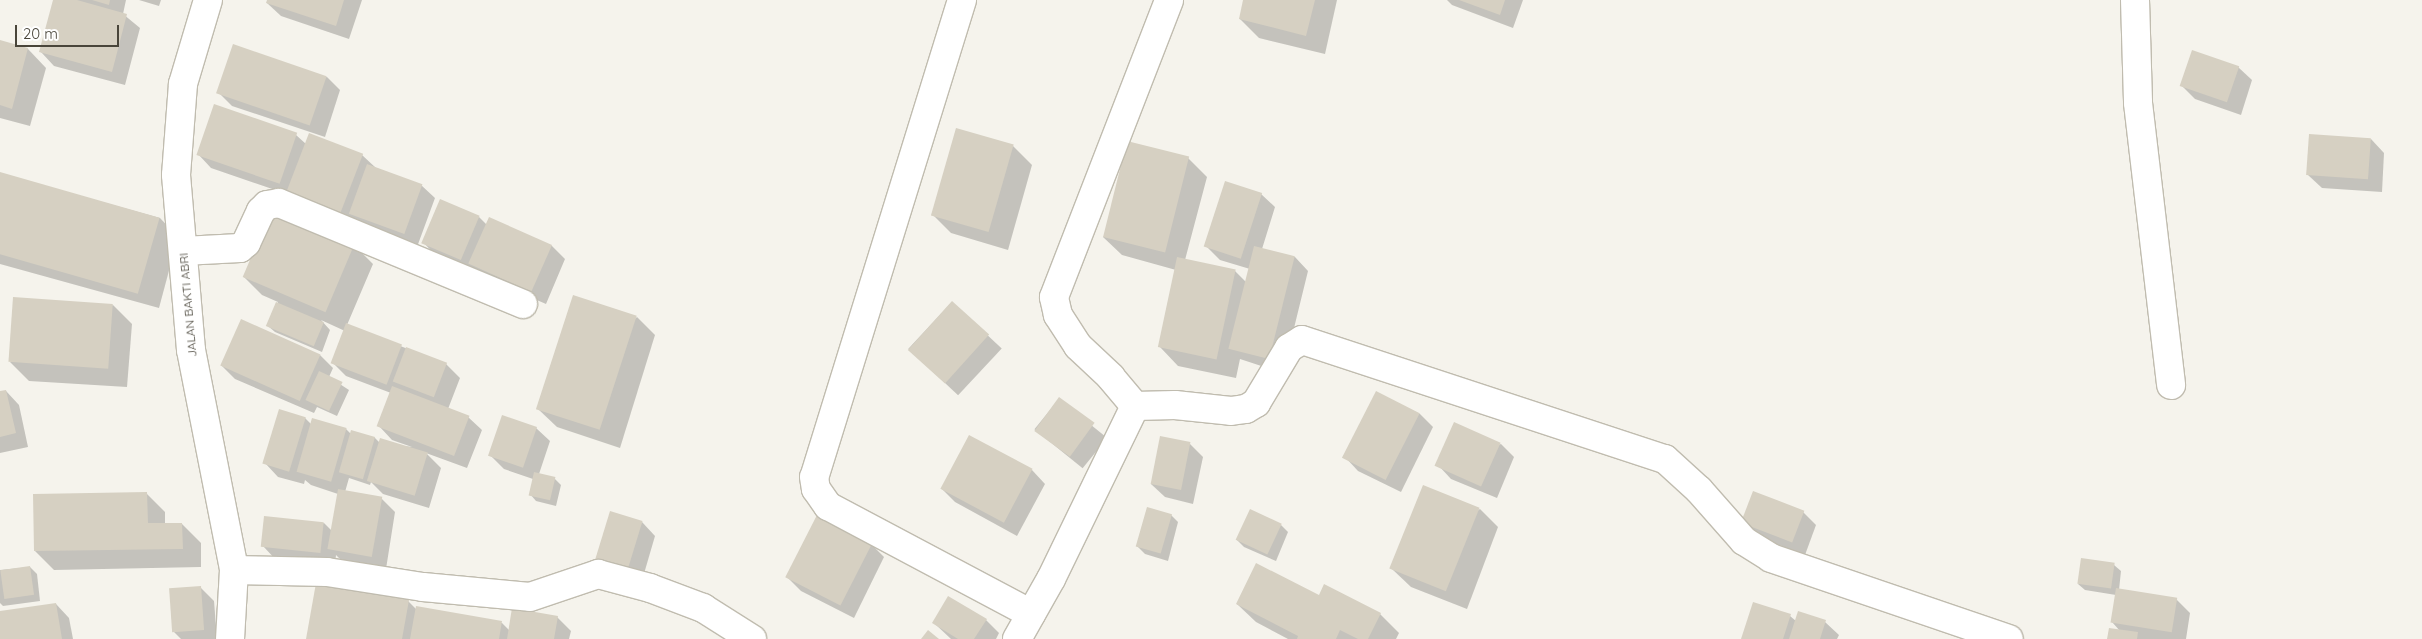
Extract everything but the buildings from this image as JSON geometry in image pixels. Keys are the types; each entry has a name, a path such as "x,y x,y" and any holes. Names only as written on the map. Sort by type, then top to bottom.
{"street":[{"name":"JALAN BAKTI ABRI","path":"208,0 183,84 176,175 191,350 234,570 230,639"},
{"path":"962,0 814,477 816,489 828,506 1031,614"},
{"path":"1135,406 1111,377 1078,346 1058,315 1054,297 1169,0"},
{"path":"2135,0 2138,103 2171,385"},
{"path":"183,251 240,248 246,243 261,211 267,205 279,203 523,304"},
{"path":"1135,406 1176,405 1231,411 1246,409 1256,403 1289,348 1295,343 1308,340 1665,459 1699,490 1744,541 1771,558 2009,639"},
{"path":"1017,639 1135,406"},
{"path":"234,570 327,572 423,587 530,598 598,574 650,588 703,608 752,639"}]}
